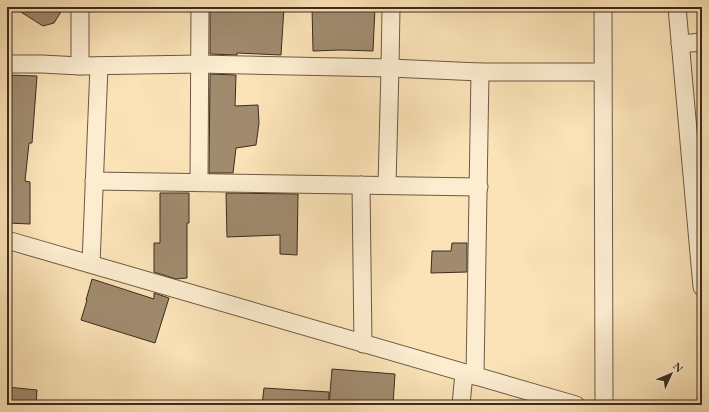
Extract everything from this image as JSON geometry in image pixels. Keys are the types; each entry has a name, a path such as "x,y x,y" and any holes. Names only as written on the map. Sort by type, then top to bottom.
{"street":[{"path":"80,7 80,66"},
{"path":"199,182 200,7"},
{"path":"387,185 391,7"},
{"path":"603,7 604,405"},
{"path":"677,7 680,44 697,172 702,287"},
{"path":"680,44 702,42"},
{"path":"7,64 80,66 200,64 390,68 480,72 604,72"},
{"path":"91,264 99,66"},
{"path":"461,405 470,375 479,187 480,72"},
{"path":"94,181 479,187"},
{"path":"361,185 363,344"},
{"path":"7,240 576,405"}],"building":[{"path":"13,7 64,7 54,23 43,26"},
{"path":"210,7 284,7 281,55 237,53 237,55 210,54"},
{"path":"312,7 375,7 373,51 313,51"},
{"path":"210,74 236,75 235,106 258,105 259,123 256,145 236,148 233,173 209,173"},
{"path":"7,75 37,76 32,143 29,143 25,181 30,182 30,224 7,223"},
{"path":"160,193 189,193 189,223 187,223 187,278 176,279 154,272 154,243 160,243"},
{"path":"226,193 298,194 297,255 280,254 280,235 227,237"},
{"path":"452,243 467,243 467,272 431,273 432,251 451,251"},
{"path":"92,279 154,299 154,293 169,298 155,343 81,320"},
{"path":"332,369 395,374 393,405 329,405"},
{"path":"7,387 37,390 36,405 7,405"},
{"path":"264,388 329,392 329,405 262,405"}]}
